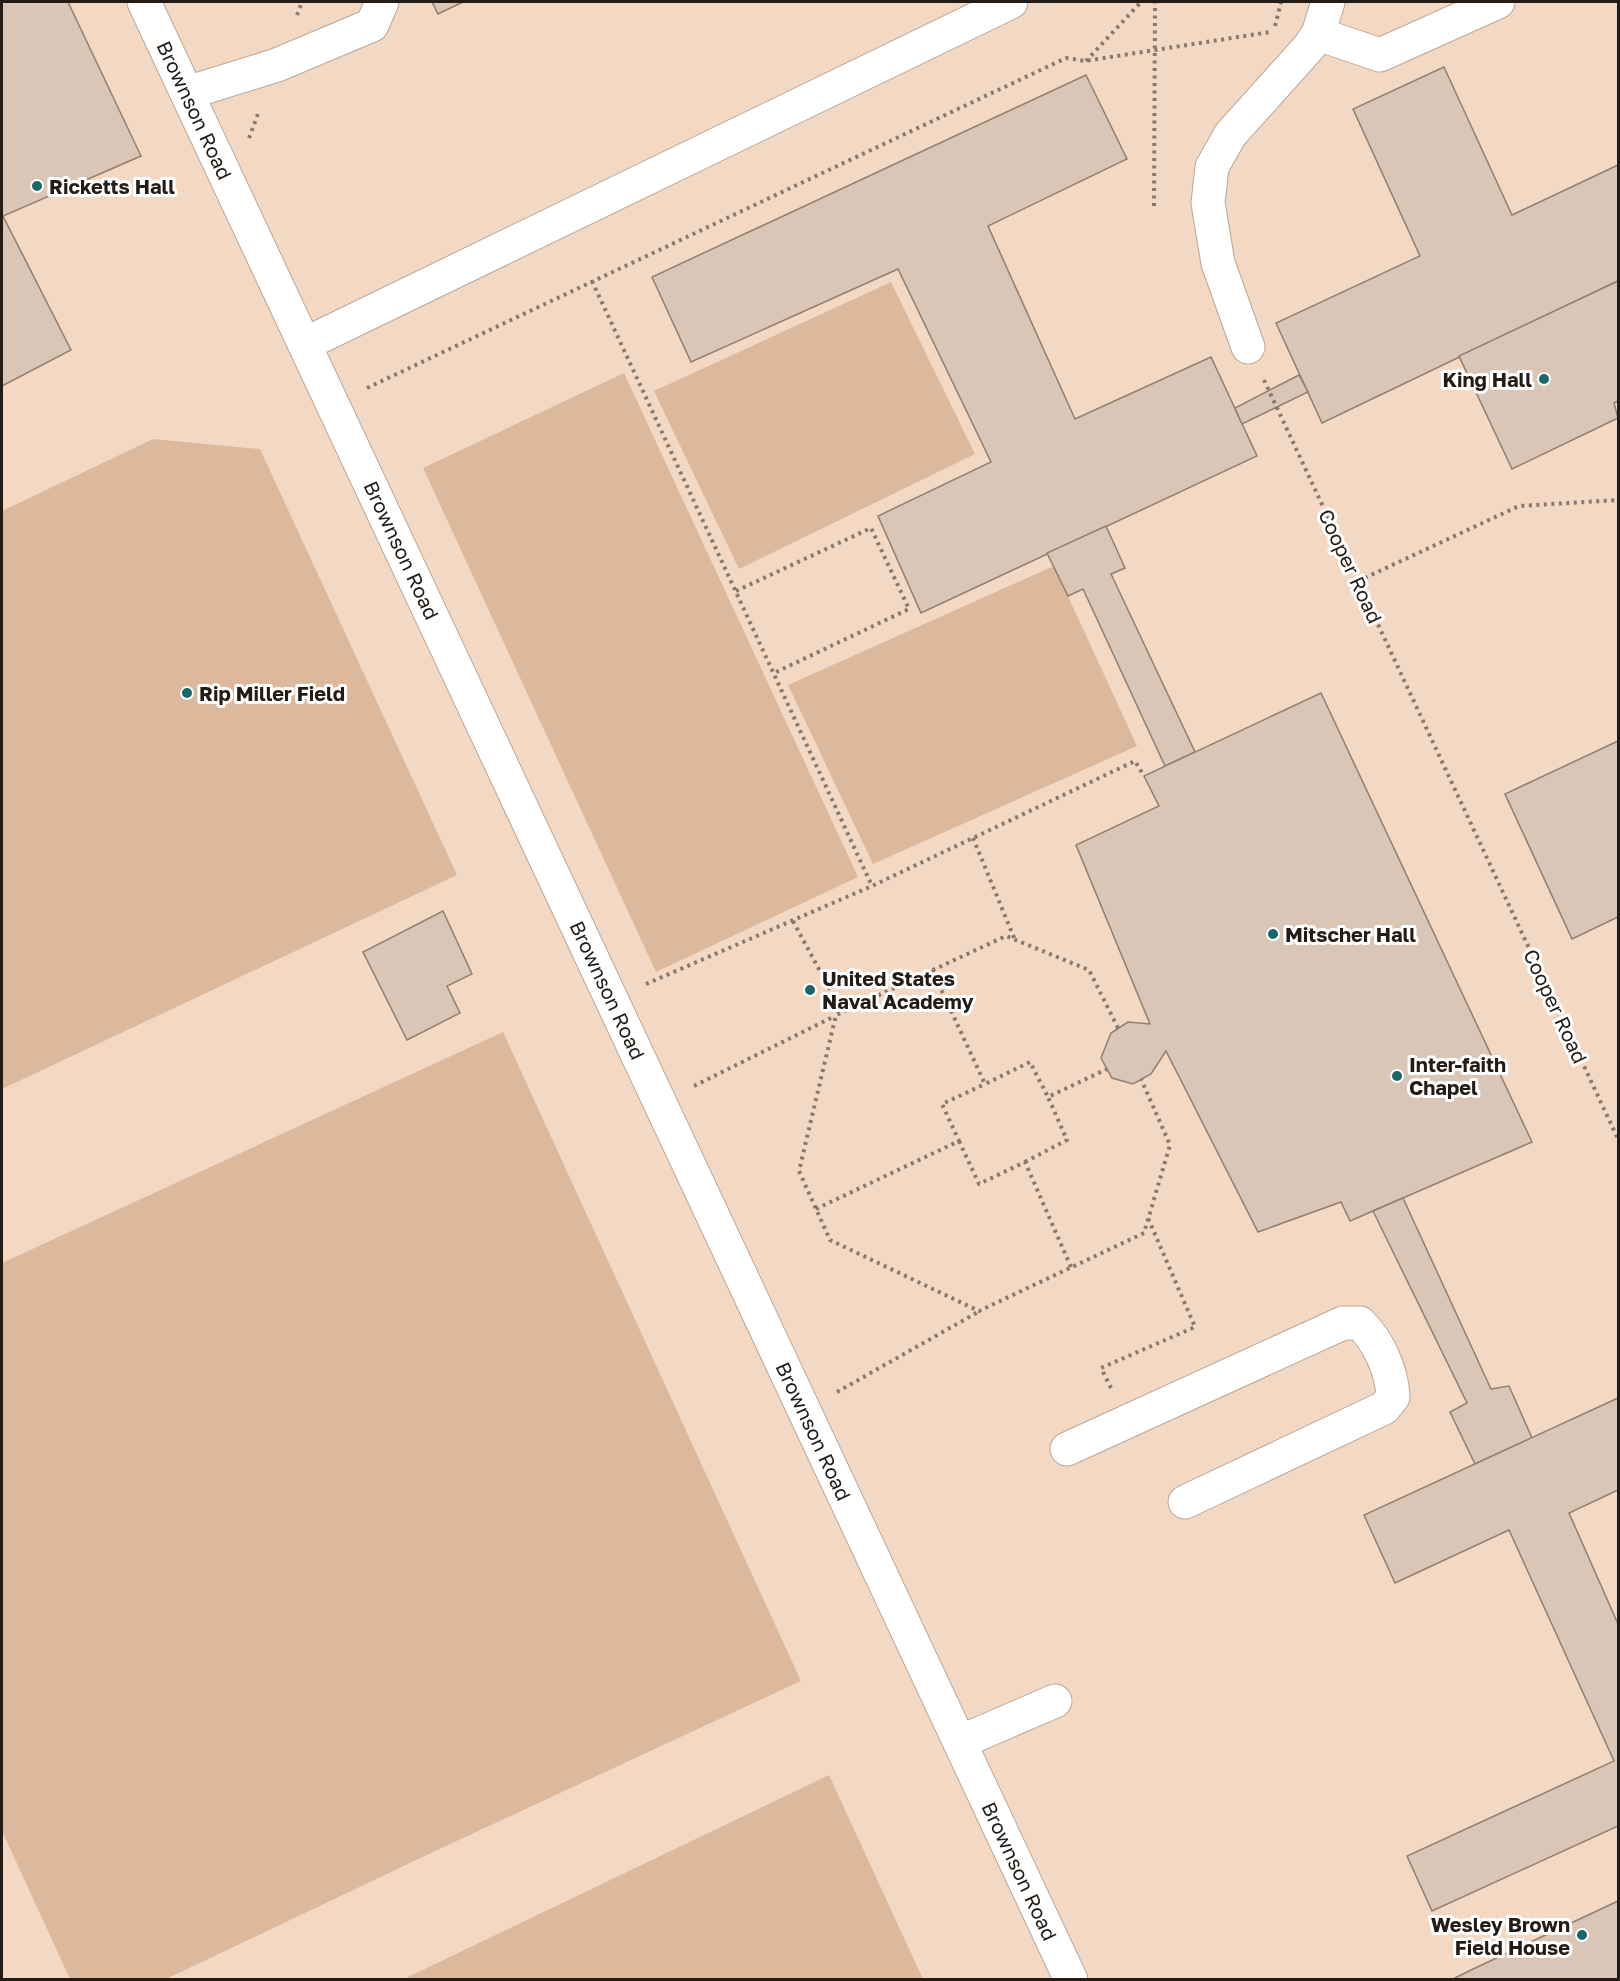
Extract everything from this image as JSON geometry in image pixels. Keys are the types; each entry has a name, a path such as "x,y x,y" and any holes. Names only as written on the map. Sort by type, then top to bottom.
{"street":[{"name":"Brownson Road","path":"144,2 1071,1980"},
{"path":"187,93 277,65 372,25 382,2"},
{"path":"305,344 1011,2"},
{"path":"1248,347 1218,263 1208,202 1212,167 1230,135 1309,47 1318,34 1328,2"},
{"path":"1318,34 1380,55 1498,2"},
{"path":"1066,1449 1343,1323 1360,1323 1371,1334 1392,1380 1393,1397 1384,1408 1185,1502"},
{"path":"960,1743 1054,1701"}],"path":[{"path":"254,148 249,138 302,2"},
{"path":"1085,61 1141,2"},
{"path":"1154,206 1155,2"},
{"path":"366,388 1066,58 1085,61 1274,32 1281,2"},
{"path":"592,281 872,886"},
{"name":"Cooper Road","path":"1248,347 1618,1139"},
{"path":"361,378 371,399"},
{"path":"1358,581 1519,506 1618,500"},
{"path":"736,591 871,528 904,598 909,609 774,674"},
{"path":"646,984 872,886 1135,761 1144,776"},
{"path":"973,838 1015,940"},
{"path":"793,921 842,1012"},
{"path":"694,1086 842,1012 1006,936 1089,970 1118,1028"},
{"path":"932,970 985,1084"},
{"path":"640,973 650,994"},
{"path":"836,1015 799,1171 816,1209 831,1240 979,1311"},
{"path":"1029,1062 1048,1096 1067,1140 979,1184 942,1104 985,1084 1029,1062"},
{"path":"1048,1096 1107,1069"},
{"path":"689,1076 699,1097"},
{"path":"837,1392 979,1311 1143,1233 1170,1145 1141,1079"},
{"path":"816,1209 959,1141"},
{"path":"1025,1162 1071,1267"},
{"path":"1128,1419 1101,1368 1195,1327 1148,1217"},
{"path":"832,1381 842,1403"}],"shaded area":[{"name":"United States Naval Academy","path":"2,2 1618,2 1618,1979 2,1979"},
{"path":"891,282 975,454 739,569 654,391"},
{"path":"624,373 858,877 656,972 423,468"},
{"name":"Rip Miller Field","path":"153,439 260,449 457,875 2,1089 2,511"},
{"path":"1054,566 1137,746 873,864 788,685"},
{"path":"503,1032 801,1681 166,1979 70,1979 2,1831 2,1263"},
{"path":"829,1775 923,1979 404,1979"}],"building":[{"name":"Ricketts Hall","path":"2,2 68,2 141,156 3,216 71,350 2,386"},
{"path":"432,2 463,2 438,14"},
{"path":"1444,67 1512,215 1618,165 1618,281 1322,423 1276,323 1420,256 1353,109"},
{"path":"1086,75 1127,159 988,226 1075,419 1211,357 1257,456 921,613 878,516 991,462 898,269 691,362 652,277"},
{"name":"King Hall","path":"1618,281 1618,401 1614,403 1618,418 1512,469 1459,356"},
{"path":"1299,375 1308,392 1242,424 1235,408"},
{"path":"1106,526 1125,568 1111,574 1195,752 1165,766 1083,589 1068,596 1047,553"},
{"name":"Mitscher Hall","path":"1321,693 1532,1142 1350,1221 1341,1202 1258,1232 1166,1051 1151,1074 1133,1084 1112,1078 1101,1058 1111,1033 1128,1022 1150,1024 1076,845 1159,806 1144,776"},
{"path":"1618,741 1618,917 1572,939 1505,794"},
{"path":"443,911 472,974 447,986 460,1013 407,1040 363,952"},
{"path":"1403,1198 1491,1389 1509,1386 1532,1438 1475,1464 1450,1412 1467,1403 1373,1211"},
{"path":"1618,1398 1618,1490 1569,1513 1618,1624 1618,1826 1432,1911 1407,1856 1614,1761 1509,1530 1395,1583 1364,1515"},
{"name":"Wesley Brown Field House","path":"1618,1901 1618,1980 1451,1980 1471,1970"}],"place":[{"name":"Ricketts Hall","path":"37,186"},
{"name":"King Hall","path":"1544,379"},
{"name":"Rip Miller Field","path":"187,693"},
{"name":"Mitscher Hall","path":"1273,934"},
{"name":"United States Naval Academy","path":"810,990"},
{"name":"Inter-faith Chapel","path":"1397,1076"},
{"name":"Wesley Brown Field House","path":"1582,1935"}]}
